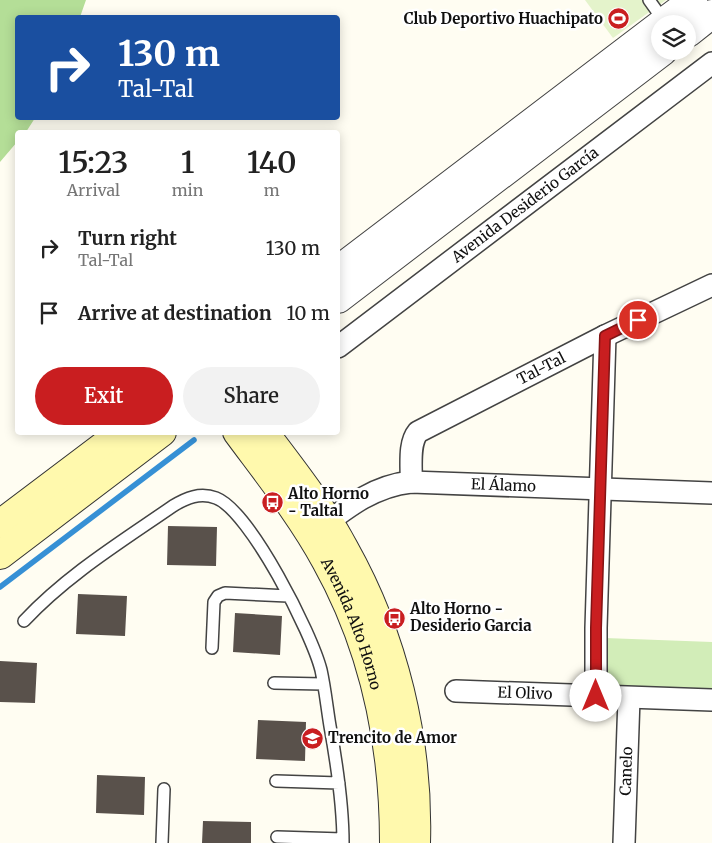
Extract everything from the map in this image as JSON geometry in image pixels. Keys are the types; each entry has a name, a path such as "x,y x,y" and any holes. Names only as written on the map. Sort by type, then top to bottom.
{"main road":[{"path":"0,524 118,435"},
{"path":"0,555 158,435"},
{"name":"Avenida Alto Horno","path":"239,435 280,490 320,528 344,547 362,583 383,633 394,666 404,708 416,796 416,843"},
{"name":"Avenida Alto Horno","path":"266,435 320,528 335,578 352,613 372,671 391,773 394,843"}],"street":[{"path":"679,15 693,0"},
{"path":"696,18 712,14"},
{"path":"340,297 428,216 651,39"},
{"path":"340,269 428,216 651,59"},
{"name":"Avenida Desiderio García","path":"340,345 712,63"},
{"name":"Tal-Tal","path":"411,482 412,444 418,432 605,336 712,285"},
{"path":"596,696 596,628 605,336"},
{"name":"El Álamo","path":"320,528 361,498 374,491 398,483 712,493"},
{"name":"El Olivo","path":"456,692 712,700"},
{"name":"Canelo","path":"624,843 629,698"}],"lane":[{"path":"648,0 660,15"},
{"path":"24,621 70,577 172,506 194,496 210,496 217,498 229,507 259,545 311,640 321,670 339,783 343,841 277,837"},
{"path":"212,648 214,602 218,596 225,593 288,596"},
{"path":"274,683 323,684"},
{"path":"276,781 339,783"},
{"path":"162,843 164,789"}],"green space":[{"path":"0,0 86,0 81,15 15,15 15,120 34,120 27,130 15,130 15,144 0,162"},
{"name":"Club Deportivo Huachipato","path":"585,0 666,0 613,38"},
{"path":"605,638 712,642 712,694 602,690"}],"building":[{"path":"168,526 217,527 216,566 167,565"},
{"path":"78,594 127,596 125,636 76,634"},
{"path":"235,613 282,616 280,655 233,652"},
{"path":"0,661 37,663 35,703 0,702"},
{"path":"258,720 306,722 305,761 256,759"},
{"path":"97,775 145,777 144,815 96,813"},
{"path":"203,821 251,822 251,843 202,843"}],"waterway":[{"path":"0,587 194,440"}],"place":[{"name":"Club Deportivo Huachipato","path":"619,19"},
{"name":"Alto Horno - Taltal","path":"272,503"},
{"name":"Alto Horno - Desiderio Garcia","path":"394,618"},
{"name":"Trencito de Amor","path":"312,738"}],"route":[{"path":"596,696 596,628 605,336 638,320"}]}
